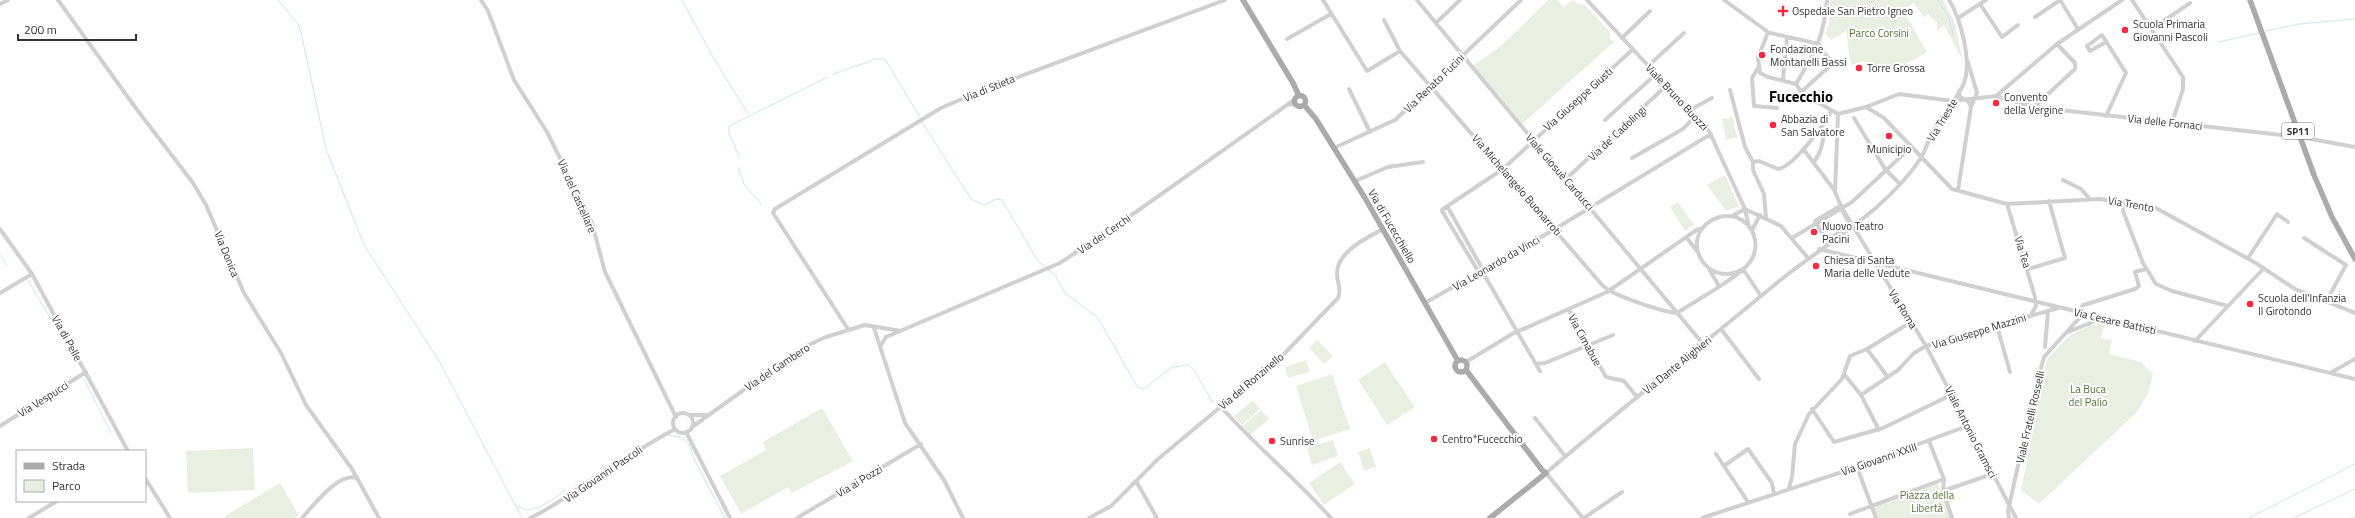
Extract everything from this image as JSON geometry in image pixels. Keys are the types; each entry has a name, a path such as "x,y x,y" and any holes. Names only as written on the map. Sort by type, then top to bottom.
{"main road":[{"path":"1243,0 1293,83 1296,100 1304,106"},
{"name":"SP11","path":"2250,0 2300,137 2329,211 2355,259"},
{"name":"Via di Fucecchiello","path":"1296,100 1305,99 1304,106 1316,119 1355,182 1449,342 1458,361 1455,365 1457,370 1461,372 1466,370 1499,416 1542,470 1546,472"},
{"path":"1458,361 1466,362 1466,370"},
{"path":"1492,517 1546,472"}],"street":[{"path":"0,4 8,0"},
{"name":"Via Donica","path":"58,0 135,107 194,183 210,212 244,293 281,353 306,404 357,478 379,518"},
{"name":"Via del Castellare","path":"481,0 488,11 514,80 547,132 592,223 610,283 676,417"},
{"name":"Via di Stieta","path":"848,330 773,213 775,209 941,108 978,92 1225,0"},
{"path":"1323,0 1367,71 1400,51"},
{"name":"Viale Giosuè Carducci","path":"1418,0 1462,56 1590,207 1703,344"},
{"path":"1436,23 1460,0"},
{"name":"Via Renato Fucini","path":"1334,148 1395,120 1521,0"},
{"name":"Viale Bruno Buozzi","path":"1587,0 1711,134 1745,209 1751,229"},
{"path":"1724,0 1769,33 1818,46 1834,63 1819,75 1808,89 1788,102"},
{"path":"1796,84 1818,46 1824,26 1827,0"},
{"path":"1949,0 1958,18 1967,59 1974,80 1976,98 1971,107 1958,190"},
{"path":"1958,18 1986,0"},
{"path":"2035,17 2060,0 2078,28"},
{"path":"1996,96 2078,28 2122,0"},
{"path":"2132,0 2183,77 2183,89 2172,123"},
{"path":"2152,29 2190,3"},
{"path":"1980,4 2002,37 2018,25"},
{"path":"1622,38 1650,11"},
{"path":"1288,39 1331,14"},
{"name":"Via Michelangelo Buonarroti","path":"1384,20 1400,51 1603,286 1668,312 1677,313"},
{"path":"1648,66 1684,33"},
{"path":"1769,33 1758,58 1758,68 1752,78 1754,106 1777,108"},
{"path":"2106,42 2090,51 2087,46 2102,35 2126,73 2106,116"},
{"path":"1783,80 1787,38"},
{"path":"2034,107 2075,69 2075,62 2057,44"},
{"name":"Via Giuseppe Giusti","path":"1482,271 1482,268 1447,206 1503,169 1633,49"},
{"path":"1964,83 1967,59"},
{"path":"1758,68 1764,76 1796,84 1802,93 1838,114 1866,107"},
{"path":"1605,120 1656,74"},
{"path":"1964,83 1968,79 1974,80"},
{"name":"Via Trieste","path":"1852,225 1900,184 1921,158 1932,131 1964,83"},
{"name":"Via de' Cadolingi","path":"1566,179 1667,86"},
{"path":"1349,89 1370,132"},
{"path":"2005,89 2009,100"},
{"path":"1730,90 1745,147 1753,162 1753,170 1765,197 1766,218"},
{"path":"1959,91 1960,97 1964,99 1971,107"},
{"name":"Via delle Fornaci","path":"1866,107 1899,94 1953,101 1996,96 2034,107 2300,137 2355,147"},
{"path":"1690,110 1712,98"},
{"name":"Via dei Cerchi","path":"881,345 886,337 1052,267 1136,212 1287,104 1296,100"},
{"name":"Via Trento","path":"1866,107 1877,112 1947,186 2007,204 2090,199 2123,201 2156,208 2248,258 2295,289 2355,313"},
{"path":"1753,162 1759,161 1778,169 1788,166 1821,127 1831,111"},
{"path":"1835,192 1838,114"},
{"path":"1632,158 1683,129 1695,116"},
{"path":"1854,118 1885,169 1900,184"},
{"path":"1814,162 1820,154 1822,145 1823,132 1821,127"},
{"name":"Via Leonardo da Vinci","path":"1425,303 1555,229 1711,134"},
{"path":"1792,238 1852,202 1885,169 1911,147"},
{"path":"1804,150 1835,192 1850,225 1827,241 1816,223"},
{"path":"1355,182 1388,167 1422,162"},
{"path":"2063,180 2080,189 2090,199"},
{"path":"2028,269 2064,258 2049,201"},
{"path":"2123,201 2123,211 2146,269 2156,284 2172,291 2228,306"},
{"name":"Via Tea","path":"2007,204 2028,269 2036,302"},
{"path":"1698,253 1697,241 1702,229 1715,218 1732,216 1745,209 1780,226 1808,258"},
{"name":"Via Roma","path":"1842,209 1926,346"},
{"path":"2248,258 2277,214 2288,222"},
{"path":"1751,229 1760,215"},
{"path":"1677,313 1743,269 1752,259 1756,242 1751,229 1742,220 1732,216"},
{"name":"Via Dante Alighieri","path":"1546,472 1808,258 1852,225"},
{"name":"Via di Pelle","path":"0,229 32,274 86,372 116,433 127,450"},
{"name":"Via del Ronzinello","path":"1089,518 1112,506 1158,459 1283,355 1333,304 1340,293 1337,275 1343,259 1356,245 1383,229"},
{"path":"1466,362 1518,332 1610,290 1686,236 1698,229 1702,229"},
{"path":"1686,236 1719,286"},
{"path":"2304,238 2346,265 2326,302"},
{"name":"Via Cesare Battisti","path":"1820,249 2078,313 2355,379"},
{"path":"1881,272 1882,267 1886,265"},
{"path":"2195,341 2264,268"},
{"path":"1709,269 1725,274 1743,269"},
{"path":"1743,269 1761,296"},
{"path":"2078,313 2083,305 2135,290 2138,286 2136,272 2146,269"},
{"path":"1482,271 1540,371"},
{"path":"0,293 32,274"},
{"name":"Via Giuseppe Mazzini","path":"2031,315 2036,302"},
{"name":"Via Giuseppe Mazzini","path":"1861,395 1898,370 1914,353 1926,346 2058,308"},
{"name":"Via Cimabue","path":"1569,310 1587,346 1606,378 1624,381 1637,398"},
{"path":"2045,347 2048,311"},
{"name":"Viale Fratelli Rosselli","path":"2009,518 2044,357 2083,314"},
{"name":"Viale Fratelli Rosselli","path":"2066,334 2102,318"},
{"path":"1789,488 1792,477 1795,444 1812,409 1838,385 1844,374 1850,356 1867,349 1911,322"},
{"name":"Via del Gambero","path":"692,427 804,347 865,325 874,328"},
{"path":"1997,326 2010,372"},
{"path":"874,328 881,345 905,423 944,480 963,518"},
{"name":"Via dei Cerchi","path":"874,328 902,331"},
{"path":"1721,330 1759,379"},
{"path":"1536,364 1545,363 1614,335"},
{"name":"Viale Antonio Gramsci","path":"1926,346 2016,518"},
{"path":"1867,349 1887,376"},
{"path":"2330,373 2355,359"},
{"name":"Via Vespucci","path":"0,426 86,372"},
{"path":"1844,374 1861,395 1879,430"},
{"path":"1812,409 1834,442 1879,430 1951,395"},
{"path":"1221,407 1254,443 1299,483 1331,518"},
{"path":"688,415 692,420 692,427 686,432 682,433 675,429 673,423 676,417 681,414 708,415"},
{"path":"1535,418 1565,456"},
{"name":"Via Giovanni XXIII","path":"1702,518 1789,488 1857,467 1967,426"},
{"name":"Via Giovanni Pascoli","path":"530,518 552,509 577,490 636,451 675,429"},
{"path":"686,432 730,518"},
{"path":"1929,441 1944,479 1943,491 1952,518"},
{"name":"Via ai Pozzi","path":"797,518 920,444"},
{"path":"1724,466 1748,449 1772,482 1774,494"},
{"path":"1716,454 1748,502"},
{"path":"1981,477 1988,466"},
{"path":"1857,467 1876,518"},
{"path":"1546,472 1584,518 1622,492"},
{"path":"1943,491 1992,474"},
{"path":"302,518 338,481 349,476 357,478"},
{"path":"1850,514 1944,479"},
{"path":"146,480 170,518"},
{"path":"1136,481 1157,518"},
{"path":"30,518 55,502"},
{"path":"163,505 165,518"}],"green space":[{"path":"1548,0 1557,0 1564,7 1573,0 1578,4 1585,5 1610,32 1610,39 1614,42 1522,124 1473,65 1500,47"},
{"name":"Parco Corsini","path":"1830,0 1943,0 1954,20 1963,61 1944,25 1937,30 1937,23 1928,14 1924,17 1913,3 1903,11 1927,52 1903,65 1887,70 1879,70 1871,67 1863,61 1851,66 1846,31 1831,40 1825,34 1829,24"},
{"path":"1733,117 1737,137 1726,140 1722,119"},
{"path":"1725,175 1739,206 1726,211 1707,185"},
{"path":"1678,202 1694,225 1685,231 1670,207"},
{"name":"La Buca del Palio","path":"2105,324 2101,338 2112,340 2109,354 2141,362 2153,374 2148,393 2137,412 2039,504 2021,490 2047,359 2069,336 2090,325"},
{"path":"1317,340 1333,356 1324,364 1309,348"},
{"path":"1306,360 1310,372 1288,378 1285,367"},
{"path":"1385,362 1415,407 1387,425 1358,380"},
{"path":"1332,374 1350,429 1313,441 1296,386"},
{"path":"1253,400 1260,409 1242,425 1234,416"},
{"path":"822,408 853,461 792,493 788,487 741,514 720,476 766,450 763,442"},
{"path":"1261,410 1269,419 1250,435 1242,426"},
{"path":"1333,440 1338,456 1312,465 1307,448"},
{"path":"253,448 255,490 188,493 186,451"},
{"path":"1370,448 1376,467 1364,471 1358,452"},
{"path":"1340,462 1355,484 1324,505 1309,483"},
{"name":"Piazza della Libertà","path":"1937,482 1952,518 1876,518 1872,506"},
{"path":"280,483 299,515 294,518 226,518 225,516"}],"waterway":[{"path":"278,0 298,24 301,32 326,149 364,245 438,359 522,518"},
{"path":"682,0 713,57 748,114"},
{"path":"1938,0 1949,18 1953,35"},
{"path":"2266,31 2299,24 2355,19"},
{"path":"2219,42 2259,33"},
{"path":"833,74 876,59 885,59 921,119"},
{"path":"739,156 729,133 729,126 828,77"},
{"path":"922,122 971,199 983,205 997,199 1002,200 1038,261 1046,268"},
{"path":"738,167 744,184 762,205"},
{"path":"0,255 7,265"},
{"path":"1048,270 1055,275 1065,293 1098,318 1138,388 1144,389 1172,367 1188,365 1194,370 1213,403"},
{"path":"28,280 63,340"},
{"path":"84,379 111,433"},
{"path":"668,435 681,437 689,444 695,461 725,518"},
{"path":"627,460 645,449"},
{"path":"2249,518 2355,464"},
{"path":"2294,518 2355,489"},
{"path":"516,505 529,510 535,509 548,503 566,490"},
{"path":"2351,518 2355,516"}],"place":[{"name":"Ospedale San Pietro Igneo","path":"1783,11"},
{"name":"Scuola Primaria Giovanni Pascoli","path":"2125,30"},
{"name":"Fondazione Montanelli Bassi","path":"1762,55"},
{"name":"Torre Grossa","path":"1859,68"},
{"name":"Convento della Vergine","path":"1996,103"},
{"name":"Abbazia di San Salvatore","path":"1773,125"},
{"name":"Municipio","path":"1889,136"},
{"name":"Nuovo Teatro Pacini","path":"1814,232"},
{"name":"Chiesa di Santa Maria delle Vedute","path":"1816,266"},
{"name":"Scuola dell'Infanzia Il Girotondo","path":"2250,304"},
{"name":"Centro*Fucecchio","path":"1434,439"},
{"name":"Sunrise","path":"1272,441"}],"district":[{"name":"Fucecchio","path":"1801,96"}]}
